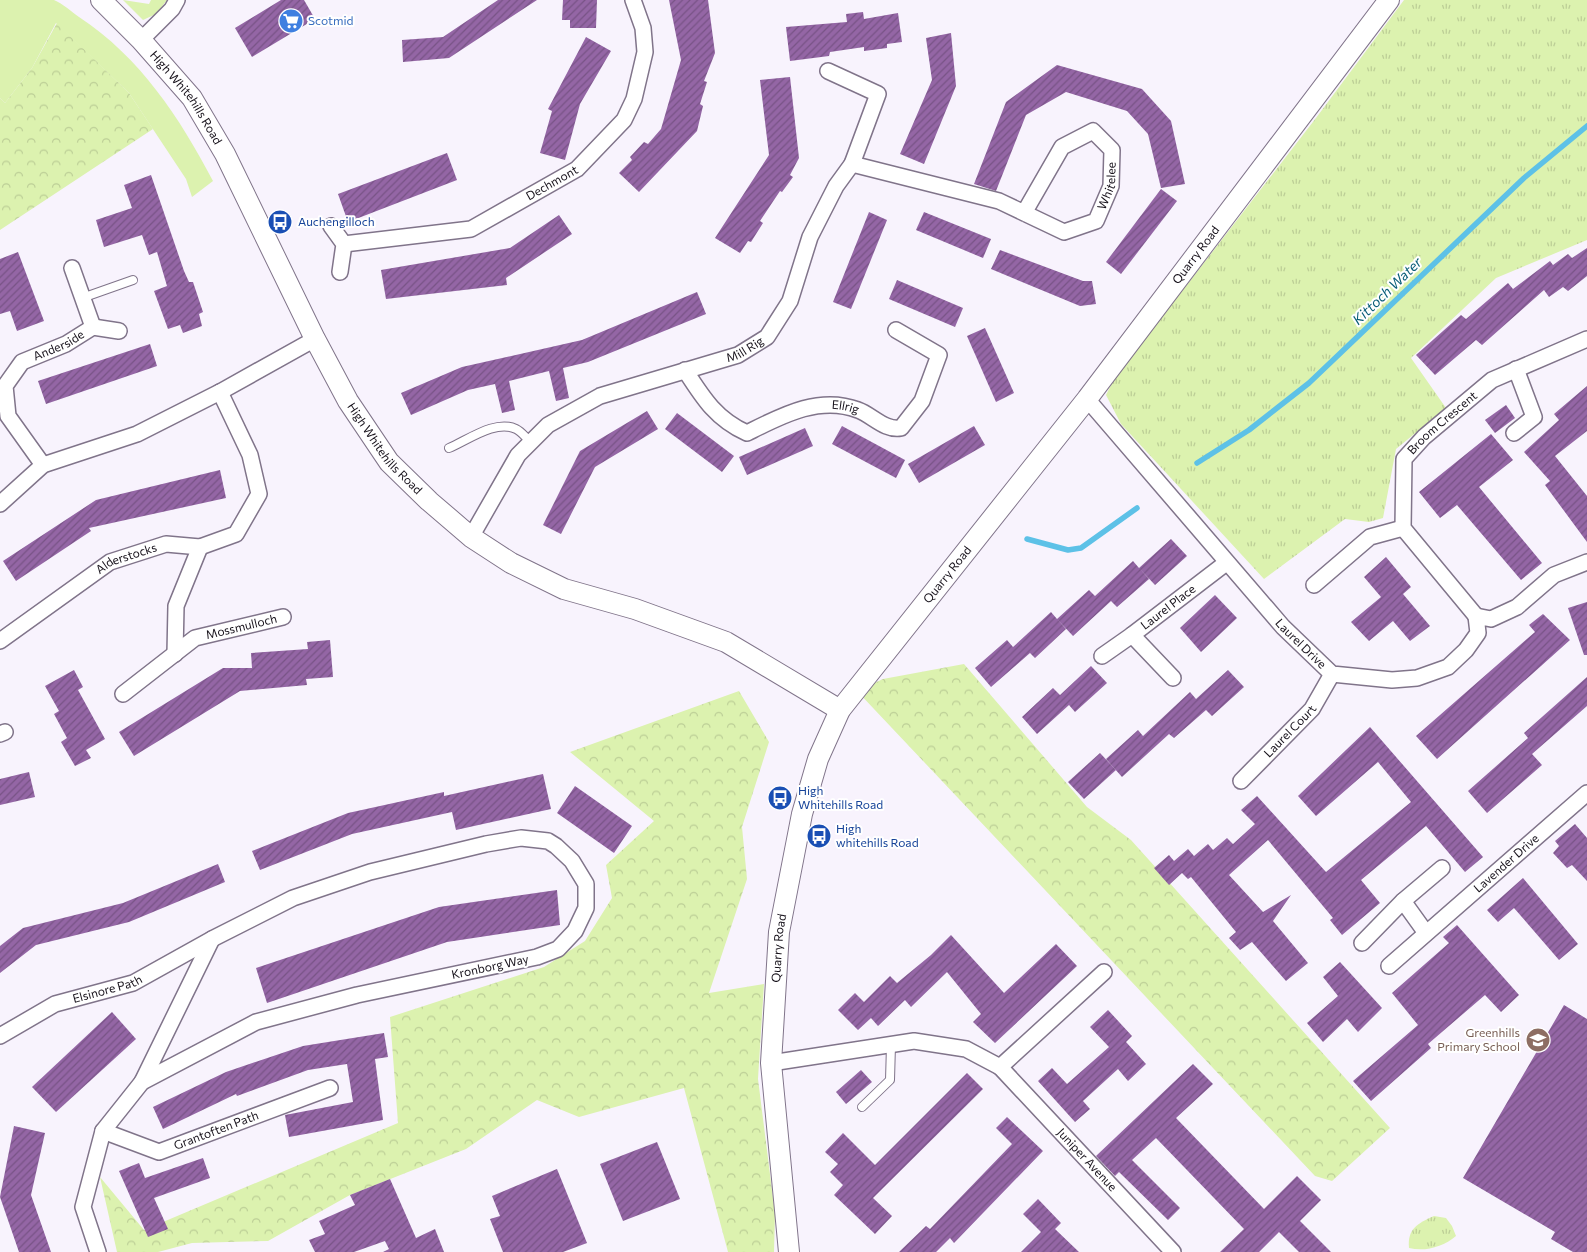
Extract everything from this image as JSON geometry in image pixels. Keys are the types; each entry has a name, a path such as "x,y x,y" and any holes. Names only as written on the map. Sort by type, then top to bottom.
{"street":[{"name":"High Whitehills Road","path":"101,0 141,40 192,98 225,154 315,339 348,401 389,462 429,501 471,537 512,564 564,589 636,608 726,642 840,710"},
{"path":"141,40 172,9 176,0"},
{"name":"Dechmont","path":"344,244 471,230 577,169 624,120 634,99 642,73 645,52 643,28 633,0"},
{"name":"Quarry Road","path":"789,1252 771,1063 779,932 796,842 818,759 840,710 1087,399 1389,0"},
{"name":"Mill Rig","path":"471,537 518,455 548,424 600,396 738,354 767,337 790,301 810,237 836,186 852,164 878,94 828,71"},
{"name":"Whitelee","path":"852,164 1000,201 1024,213 1064,232 1096,221 1111,186 1112,150 1093,131 1062,146 1024,213"},
{"path":"331,226 344,244 340,272"},
{"name":"Anderside","path":"72,268 93,327"},
{"name":"Anderside","path":"43,465 4,417 4,386 22,362 66,344 93,327 119,331"},
{"name":"Ellrig","path":"685,370 706,404 733,427 747,433 790,411 818,406 842,406 859,410 881,424 900,428 922,401 939,355 896,330"},
{"path":"0,504 43,465 137,434 220,392 315,339"},
{"name":"Broom Crescent","path":"1403,528 1404,459 1424,437 1492,380 1587,339"},
{"path":"1514,433 1534,417 1516,369"},
{"name":"Alderstocks","path":"0,641 110,562 166,544 200,547 236,534 259,494 250,456 220,392"},
{"name":"Laurel Drive","path":"1087,399 1226,563 1283,627 1332,674 1392,680 1417,678 1448,667 1466,650 1478,633 1476,616"},
{"path":"1314,585 1370,537 1403,528 1476,616 1491,619 1517,607 1554,576 1587,562"},
{"path":"176,654 176,606 200,547"},
{"name":"Laurel Place","path":"1173,678 1132,635 1226,563"},
{"name":"Mossmulloch","path":"123,694 195,638 283,617"},
{"path":"1102,656 1132,635"},
{"name":"Laurel Court","path":"1240,781 1312,709 1332,674"},
{"name":"Lavender Drive","path":"1388,966 1587,793"},
{"name":"Kronborg Way","path":"98,1252 83,1207 102,1131 142,1082 256,1022 357,995 537,957 558,949 568,941 582,920 586,908 586,884 572,860 556,846 548,841 521,838 486,844 370,872 294,898 212,939"},
{"path":"1362,943 1403,901 1442,868"},
{"path":"1403,901 1426,933"},
{"path":"142,1082 212,939"},
{"name":"Elsinore Path","path":"0,1036 55,1004 134,983 212,939"},
{"path":"1000,1067 1104,972"},
{"name":"Juniper Avenue","path":"771,1063 914,1041 966,1049 1000,1067 1173,1252"},
{"name":"Grantoften Path","path":"102,1131 159,1152 330,1088"}],"lane":[{"path":"82,298 133,280"},
{"path":"449,448 497,426 507,426 518,430 531,442"},
{"path":"862,1107 890,1080 891,1045"}],"green space":[{"path":"0,0 54,0 64,5 101,33 140,70 156,90 187,134 213,181 192,197 186,179 129,93 56,23 32,68 5,103 0,98"},
{"path":"123,0 149,4 151,0 167,0 156,14 143,20"},
{"path":"1404,0 1587,0 1587,240 1496,278 1411,358 1446,408 1396,449 1383,518 1369,522 1345,519 1264,579 1121,424 1106,395 1114,379 1316,118"},
{"path":"57,23 129,93 153,129 0,230 0,98 5,103 32,68"},
{"path":"964,664 1087,807 1131,840 1390,1128 1332,1181 1315,1176 857,691 883,679"},
{"path":"739,691 769,742 742,827 747,879 709,993 764,984 758,1079 775,1214 774,1252 728,1252 684,1088 579,1117 537,1100 466,1149 350,1195 268,1241 192,1243 158,1252 117,1252 100,1177 144,1230 398,1123 390,1017 544,967 585,941 612,898 606,865 654,821 570,752"},
{"path":"1434,1216 1446,1218 1456,1236 1434,1248 1409,1248 1412,1231 1423,1221"}],"building":[{"path":"281,0 304,0 315,19 252,57 235,28"},
{"path":"498,0 537,0 449,58 403,62 402,40 443,37"},
{"path":"563,0 597,0 596,28 570,28 570,20 562,20"},
{"path":"669,0 708,0 715,53 704,81 707,82 700,104 703,106 697,131 639,192 619,173 632,160 630,157 644,142 648,144 661,129 681,60"},
{"path":"863,12 864,19 898,13 902,42 887,44 887,48 864,51 864,47 830,52 829,56 790,61 786,27 847,22 846,14"},
{"path":"951,33 956,86 924,164 900,154 932,80 926,38"},
{"path":"586,37 611,51 580,104 565,160 540,153 552,111 548,109"},
{"path":"1057,65 1142,89 1171,121 1185,184 1161,188 1148,134 1127,111 1066,92 1026,115 996,191 974,184 1006,102"},
{"path":"790,77 799,158 790,175 793,177 782,192 780,191 760,221 763,223 751,242 748,241 740,253 715,238 769,155 760,80"},
{"path":"447,153 457,180 348,222 338,194"},
{"path":"151,175 184,271 189,282 193,282 203,312 199,314 202,326 183,333 180,325 168,329 154,291 167,286 157,252 149,255 142,235 104,247 96,220 132,208 124,185"},
{"path":"1161,189 1177,201 1121,274 1106,262"},
{"path":"869,212 887,220 851,309 833,302"},
{"path":"924,212 991,239 983,258 916,230"},
{"path":"559,215 572,234 506,278 507,285 386,299 381,270 510,248"},
{"path":"1587,248 1587,276 1568,291 1563,287 1549,297 1544,290 1482,345 1476,340 1435,375 1416,355 1461,315 1466,319 1508,283 1513,289 1550,261 1553,265 1568,254 1572,258"},
{"path":"1000,250 1083,281 1092,281 1096,304 1080,306 991,269"},
{"path":"18,252 44,321 17,331 10,311 0,314 0,259"},
{"path":"897,280 963,308 955,327 889,299"},
{"path":"697,292 706,314 588,362 563,368 569,398 556,401 549,371 509,381 515,410 502,413 495,384 468,390 411,415 401,393 462,367 582,340"},
{"path":"985,328 1014,393 996,402 967,336"},
{"path":"150,344 157,366 46,404 38,381"},
{"path":"1587,386 1587,431 1555,456 1587,496 1587,542 1545,485 1550,481 1524,452 1559,420 1554,414"},
{"path":"1506,405 1515,418 1495,433 1485,420"},
{"path":"647,411 658,429 595,467 561,534 543,525 580,451"},
{"path":"677,413 734,456 722,472 665,429"},
{"path":"842,426 905,460 896,478 832,444"},
{"path":"974,426 985,445 919,483 908,464"},
{"path":"805,428 813,446 747,475 739,457"},
{"path":"1491,434 1513,460 1479,487 1542,563 1521,580 1457,505 1440,518 1419,492"},
{"path":"220,470 226,498 89,528 91,531 16,581 3,561 96,500"},
{"path":"1171,539 1187,556 1155,585 1139,568"},
{"path":"1386,557 1411,587 1403,594 1430,626 1410,641 1393,621 1369,641 1351,622 1381,597 1364,577"},
{"path":"1133,561 1149,579 1117,607 1111,601 1073,636 1057,619 1089,590 1095,596"},
{"path":"1215,595 1237,618 1201,652 1180,628"},
{"path":"1587,602 1587,655 1584,655 1568,608"},
{"path":"1051,612 1066,629 1035,658 1030,653 991,687 975,668 1007,640 1013,647"},
{"path":"1543,614 1570,640 1437,759 1416,736 1535,632 1529,625"},
{"path":"330,640 333,677 306,679 307,685 240,691 134,756 119,732 223,668 252,668 251,653 308,649 307,642"},
{"path":"1091,666 1107,683 1075,712 1069,705 1037,734 1022,717 1053,688 1060,695"},
{"path":"74,670 83,687 78,690 105,739 86,750 91,758 75,766 61,742 67,738 54,714 59,711 45,686"},
{"path":"1228,670 1244,687 1212,716 1206,710 1174,738 1169,734 1122,777 1106,759 1138,730 1143,736 1190,692 1196,699"},
{"path":"1587,677 1587,706 1532,754 1542,765 1487,813 1468,791 1528,738 1524,733"},
{"path":"1370,727 1483,857 1465,872 1426,826 1361,880 1380,903 1342,935 1330,920 1333,918 1268,840 1229,875 1263,912 1291,895 1273,921 1308,963 1286,981 1252,942 1240,950 1229,938 1236,932 1191,877 1188,879 1182,873 1169,885 1154,868 1169,855 1174,861 1188,849 1194,856 1208,844 1213,850 1227,838 1233,844 1255,824 1241,810 1257,796 1326,872 1411,802 1378,762 1316,816 1298,796"},
{"path":"1100,753 1116,770 1084,799 1068,782"},
{"path":"29,772 35,797 0,805 0,779"},
{"path":"543,774 551,809 456,830 452,812 352,834 260,870 252,851 348,813 444,792 444,796"},
{"path":"575,786 632,826 614,853 557,813"},
{"path":"1575,824 1587,838 1587,881 1572,865 1567,868 1553,853 1559,846 1555,841"},
{"path":"218,864 225,882 129,922 36,945 0,973 0,946 23,928 123,903"},
{"path":"1523,878 1578,944 1559,960 1514,908 1498,922 1487,910"},
{"path":"557,890 560,925 447,942 267,1003 256,968 439,907"},
{"path":"1457,925 1519,995 1501,1012 1485,995 1428,1044 1431,1048 1371,1101 1353,1081 1418,1025 1392,993 1449,943 1443,937"},
{"path":"951,935 1004,993 1056,944 1077,966 995,1043 973,1022 981,1014 947,972 911,1007 905,1000 878,1026 871,1018 858,1030 838,1010 855,993 864,1002 890,976 897,983 931,955"},
{"path":"1340,962 1382,1008 1358,1032 1347,1019 1323,1042 1307,1023 1338,996 1323,977"},
{"path":"1564,1005 1587,1019 1587,1252 1573,1252 1551,1239 1555,1232 1463,1178"},
{"path":"1108,1010 1132,1036 1126,1042 1146,1064 1128,1081 1118,1069 1083,1101 1090,1109 1075,1122 1038,1081 1052,1068 1067,1084 1109,1047 1090,1027"},
{"path":"112,1012 136,1039 56,1112 32,1087"},
{"path":"384,1033 388,1057 375,1059 383,1120 289,1137 285,1115 353,1102 347,1064 308,1070 237,1096 236,1094 163,1129 153,1107 226,1072 303,1046"},
{"path":"1193,1064 1213,1084 1176,1118 1264,1209 1297,1176 1321,1200 1300,1221 1331,1252 1299,1252 1279,1232 1259,1252 1220,1252 1244,1229 1156,1138 1132,1160 1180,1208 1168,1220 1119,1172 1115,1176 1096,1156"},
{"path":"861,1070 872,1082 846,1104 836,1092"},
{"path":"967,1073 983,1089 873,1198 892,1216 875,1234 834,1195 843,1185 830,1172 838,1164 825,1152 843,1133 875,1165"},
{"path":"1007,1117 1043,1151 954,1243 950,1238 936,1252 899,1252 926,1226 930,1229 1012,1144 996,1128"},
{"path":"14,1126 45,1133 31,1195 51,1252 19,1252 0,1197"},
{"path":"657,1142 680,1199 623,1221 600,1164"},
{"path":"203,1158 210,1178 154,1198 168,1229 148,1237 119,1171 139,1163 145,1178"},
{"path":"557,1169 587,1243 563,1252 503,1252 490,1219 500,1216 492,1196"},
{"path":"390,1179 416,1238 435,1229 444,1252 383,1252 389,1249 385,1241 354,1252 315,1252 309,1240 325,1234 319,1221 355,1205 350,1195"},
{"path":"1038,1199 1061,1223 1055,1229 1079,1252 1021,1252 1041,1232 1023,1214"}],"waterway":[{"name":"Kittoch Water","path":"1197,463 1249,430 1309,383 1524,178 1587,126"},
{"name":"Kittoch Water","path":"1027,539 1068,550 1081,548 1137,508"}],"place":[{"name":"Scotmid","path":"291,21"},
{"name":"Auchengilloch","path":"280,222"},
{"name":"High Whitehills Road","path":"780,798"},
{"name":"High whitehills Road","path":"819,836"},
{"name":"Greenhills Primary School","path":"1538,1040"}]}
